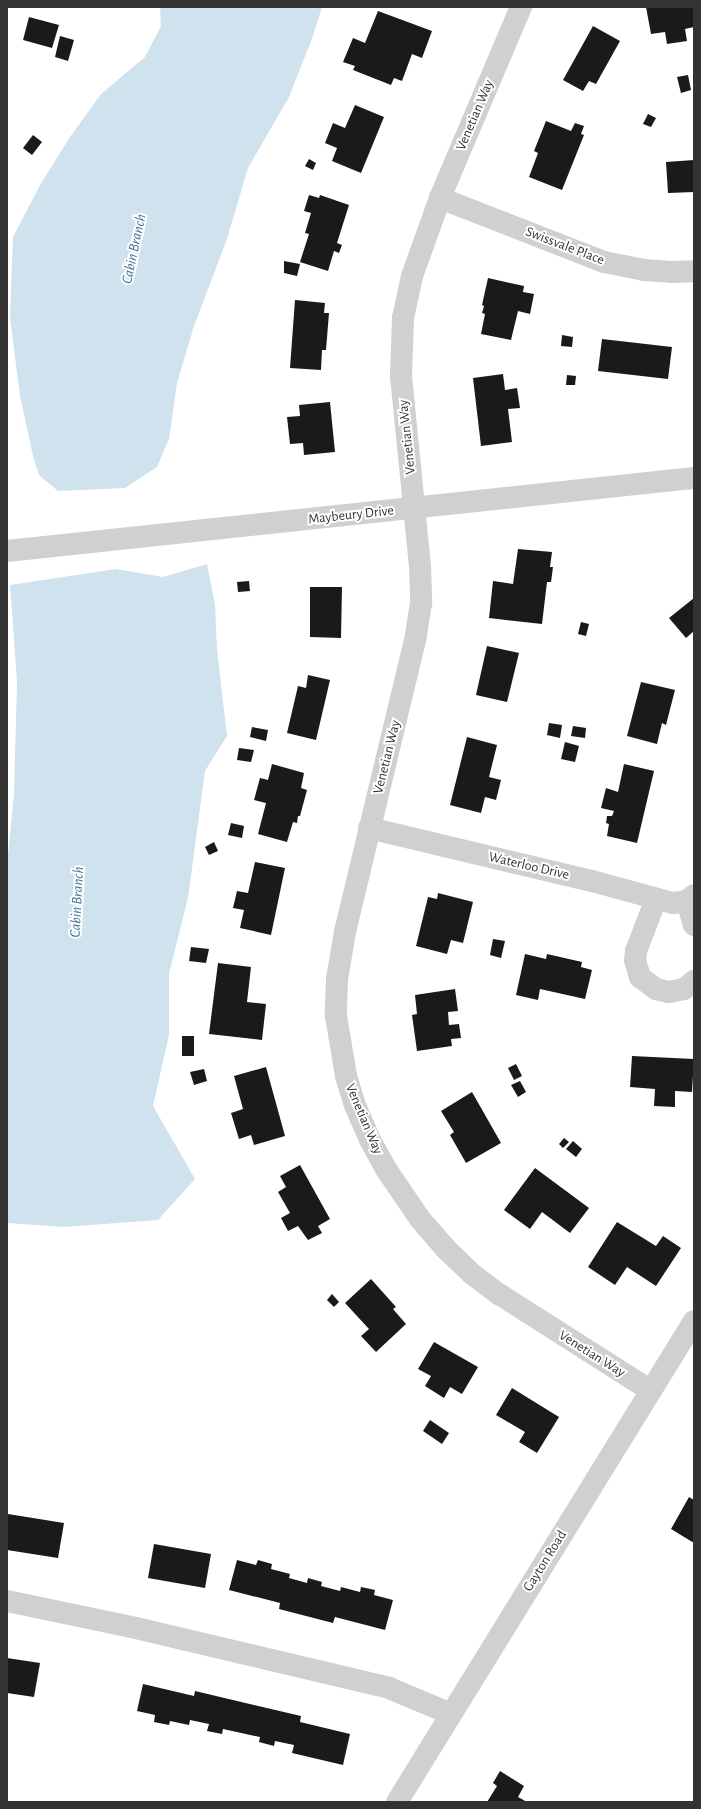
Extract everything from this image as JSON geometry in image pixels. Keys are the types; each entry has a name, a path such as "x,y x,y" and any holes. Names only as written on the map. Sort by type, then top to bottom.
{"street":[{"name":"Venetian Way","path":"521,7 440,198 412,276 402,335 401,376 420,566 420,610 416,636 345,932 336,979 336,1016 346,1076 354,1103 370,1140 386,1169 420,1219 445,1248 472,1274 499,1294 651,1391"},
{"name":"Swissvale Place","path":"440,198 604,262 644,270 671,272 694,271"},
{"name":"Maybeury Drive","path":"7,551 694,478"},
{"name":"Waterloo Drive","path":"370,828 592,881 673,904 690,898"},
{"path":"690,898 694,925"},
{"path":"656,899 636,951 637,970 640,977 647,984 656,989 669,992 684,989 694,981"},
{"name":"Gayton Road","path":"397,1802 694,1321"},
{"path":"7,1601 136,1628 389,1688 452,1714"}],"water":[{"name":"Cabin Branch","path":"160,7 322,7 313,36 289,97 248,168 227,239 194,326 177,383 169,439 157,467 125,488 58,491 39,475 33,456 20,396 10,317 13,237 40,185 70,137 101,94 145,57 161,26"},
{"name":"Cabin Branch","path":"207,564 215,605 217,649 227,736 205,771 188,898 169,974 169,1035 153,1106 195,1179 158,1220 63,1227 7,1223 7,865 14,793 17,682 10,585 116,569 163,577"}],"building":[{"path":"646,7 694,7 694,27 685,29 687,41 667,44 665,32 651,34"},
{"path":"378,11 432,31 422,58 412,54 402,81 394,78 391,85 353,70 355,66 343,62 353,38 365,43"},
{"path":"29,17 59,25 52,48 23,40"},
{"path":"593,26 620,41 596,84 589,81 583,91 563,80"},
{"path":"60,36 74,40 68,61 55,57"},
{"path":"688,75 691,90 681,93 677,77"},
{"path":"355,105 384,117 361,173 332,161 337,148 325,143 333,123 345,128"},
{"path":"648,114 656,118 651,127 643,124"},
{"path":"546,121 571,131 575,123 584,126 581,134 584,135 562,190 529,177 538,153 534,151"},
{"path":"33,135 42,142 32,155 23,148"},
{"path":"309,159 316,163 313,170 305,166"},
{"path":"694,160 694,192 668,193 666,162"},
{"path":"309,195 319,198 320,195 349,205 337,243 342,245 339,253 334,251 328,271 300,262 309,234 305,233 311,213 304,211"},
{"path":"284,261 300,264 297,276 284,273"},
{"path":"488,278 524,286 523,292 534,294 530,314 518,311 511,340 481,334 485,314 482,313 484,306 482,305"},
{"path":"295,300 325,303 324,313 329,313 326,350 322,350 321,370 290,368"},
{"path":"562,335 573,337 572,347 561,346"},
{"path":"602,339 672,347 668,379 598,371"},
{"path":"503,374 505,390 517,388 520,408 508,409 512,442 481,446 473,378"},
{"path":"567,375 576,376 575,385 566,385"},
{"path":"330,402 335,452 304,455 303,443 290,444 287,417 300,416 299,405"},
{"path":"518,549 552,552 550,567 553,567 551,582 547,582 542,624 489,618 493,581 513,584"},
{"path":"249,581 250,591 238,592 237,582"},
{"path":"310,587 342,587 341,638 310,637"},
{"path":"694,598 694,631 686,638 669,618"},
{"path":"581,622 589,624 586,636 578,634"},
{"path":"487,646 519,653 507,702 476,695"},
{"path":"308,675 330,680 316,740 287,733 298,686 306,688"},
{"path":"641,682 675,690 666,725 662,723 657,744 627,736"},
{"path":"549,723 562,725 560,738 547,735"},
{"path":"573,726 586,728 585,738 571,736"},
{"path":"252,727 268,730 266,741 250,737"},
{"path":"467,737 497,745 489,777 501,780 496,800 485,797 481,813 450,805"},
{"path":"565,742 579,746 575,762 561,759"},
{"path":"239,748 254,750 251,762 237,760"},
{"path":"272,764 304,773 301,788 307,790 300,816 298,816 297,823 293,822 287,842 258,834 266,803 254,800 260,778 268,780"},
{"path":"624,764 654,771 637,843 607,836 609,824 606,823 607,816 612,816 614,811 601,808 606,788 618,792"},
{"path":"231,823 244,826 242,838 228,835"},
{"path":"214,842 218,851 209,855 205,847"},
{"path":"255,862 285,868 271,935 240,928 244,910 233,908 237,891 248,893"},
{"path":"438,893 473,902 463,943 451,940 447,954 416,946 428,897 437,899"},
{"path":"493,939 505,941 501,958 490,955"},
{"path":"191,947 209,949 206,963 189,961"},
{"path":"525,954 546,959 547,954 582,962 581,967 592,970 585,999 540,989 538,1000 516,995"},
{"path":"218,963 251,967 247,1002 266,1004 262,1040 209,1034"},
{"path":"455,989 458,1011 448,1012 449,1025 459,1024 461,1038 451,1039 452,1046 417,1051 412,1015 417,1014 415,995"},
{"path":"182,1036 194,1036 194,1056 182,1056"},
{"path":"632,1056 694,1059 692,1092 675,1091 675,1107 654,1106 655,1089 630,1087"},
{"path":"516,1064 522,1076 514,1080 508,1068"},
{"path":"266,1067 285,1136 254,1145 251,1135 239,1139 231,1113 243,1109 234,1076"},
{"path":"204,1069 207,1081 194,1085 190,1072"},
{"path":"520,1081 526,1092 518,1097 511,1085"},
{"path":"472,1092 501,1143 466,1163 450,1135 454,1132 441,1111"},
{"path":"564,1138 569,1142 563,1148 559,1144"},
{"path":"573,1141 582,1149 576,1157 566,1149"},
{"path":"300,1165 330,1219 318,1226 322,1233 308,1240 298,1226 288,1231 281,1218 290,1213 278,1192 286,1187 280,1176"},
{"path":"535,1168 589,1208 570,1233 542,1212 530,1229 504,1210"},
{"path":"617,1222 656,1246 663,1236 681,1248 656,1286 627,1267 615,1285 588,1267"},
{"path":"371,1279 396,1307 393,1309 406,1324 376,1352 361,1336 369,1329 345,1303"},
{"path":"332,1294 339,1302 334,1307 327,1300"},
{"path":"434,1342 478,1367 462,1394 450,1387 444,1398 425,1386 431,1376 418,1369"},
{"path":"512,1388 559,1417 537,1453 519,1442 525,1432 496,1415"},
{"path":"430,1420 449,1433 442,1444 423,1431"},
{"path":"689,1497 694,1500 694,1543 671,1529"},
{"path":"8,1514 64,1523 58,1558 7,1550"},
{"path":"154,1544 211,1554 205,1588 148,1578"},
{"path":"237,1560 256,1565 258,1560 272,1564 271,1569 290,1574 289,1578 307,1583 308,1578 322,1582 321,1586 340,1591 341,1587 360,1592 361,1587 375,1590 374,1595 393,1600 385,1630 335,1617 333,1623 279,1609 280,1603 229,1590"},
{"path":"7,1658 40,1663 34,1697 7,1693"},
{"path":"143,1684 194,1696 195,1691 301,1716 300,1722 350,1734 343,1765 292,1753 294,1745 275,1741 274,1746 259,1742 260,1737 223,1729 222,1734 207,1731 209,1724 190,1720 189,1725 170,1721 169,1725 154,1722 155,1715 137,1711"},
{"path":"500,1771 524,1786 518,1797 527,1802 487,1802 497,1786 493,1783"}]}
